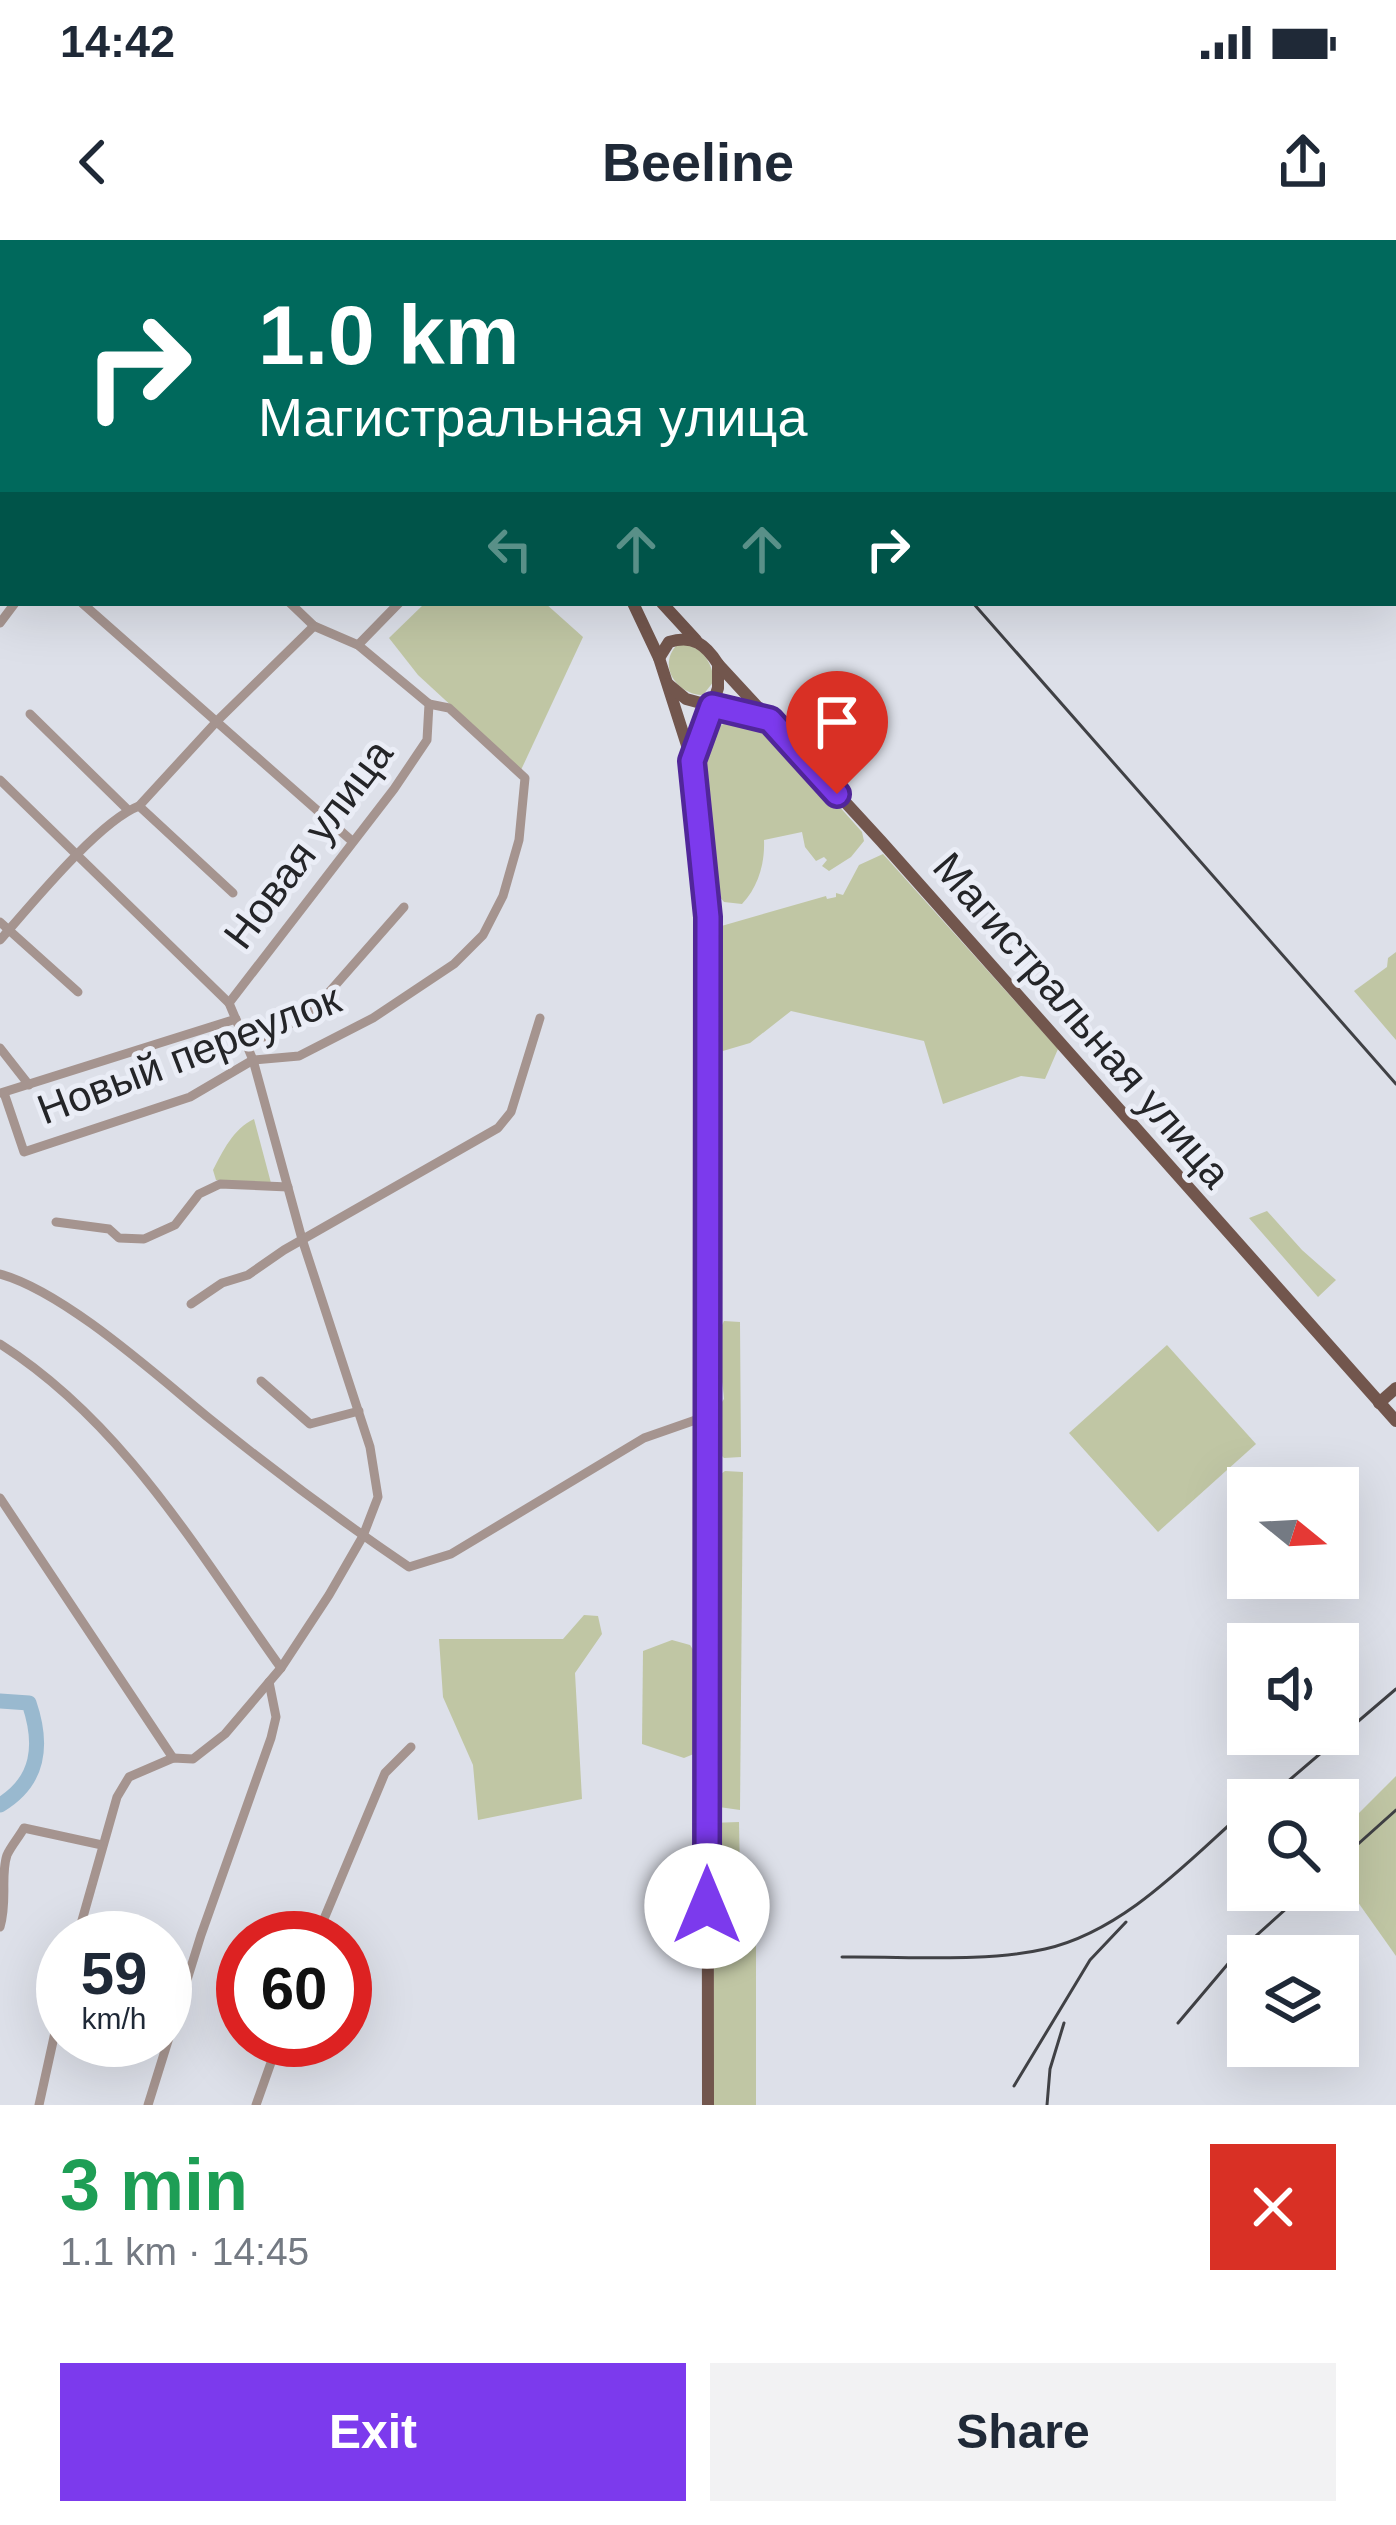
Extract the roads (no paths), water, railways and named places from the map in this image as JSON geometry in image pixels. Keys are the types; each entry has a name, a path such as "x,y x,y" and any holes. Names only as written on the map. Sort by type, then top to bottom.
{"main road":[{"path":"634,606 659,658 692,761 708,917 709,2105"},
{"name":"Магистральная улица","path":"665,606 1396,1421"},
{"path":"659,658 669,642 697,641"},
{"path":"692,761 718,688 718,664"},
{"path":"667,683 686,699 770,720"},
{"path":"1379,1402 1396,1388"}],"street":[{"path":"85,606 352,841"},
{"path":"293,606 314,626 358,645 429,704"},
{"path":"358,645 396,606"},
{"path":"0,940 4,926 134,808 314,626"},
{"name":"Новая улица","path":"229,1003 427,740 429,704"},
{"name":"Новый переулок","path":"2,1093 25,1152 190,1096 253,1060 299,1056 389,1007 454,964 483,935 503,896 519,840 525,778 449,708 429,704"},
{"path":"30,714 232,893"},
{"path":"0,780 229,1003 253,1060 302,1239 370,1447 378,1497 363,1536 281,1668 225,1734 193,1759 173,1758 129,1777 117,1797 84,1911"},
{"path":"247,1045 317,1006 404,907"},
{"path":"4,926 78,992"},
{"path":"191,1304 498,1128 511,1112 540,1018"},
{"name":"Новая улица","path":"2,1093 236,1019"},
{"path":"0,1048 29,1085"},
{"path":"56,1222 109,1229 119,1238 144,1239 175,1225 199,1194 220,1184 288,1187"},
{"path":"0,1274 23,1281 138,1358 325,1507 409,1567 467,1545 644,1438 707,1416"},
{"path":"0,1345 35,1367 112,1437 281,1668"},
{"path":"261,1381 310,1424 359,1412"},
{"path":"0,1498 173,1758"},
{"path":"148,2105 201,1935 271,1738 276,1718 269,1682"},
{"path":"327,1911 385,1773 411,1747"},
{"path":"0,1928 8,1902 3,1879 7,1856 24,1828 102,1845"},
{"path":"39,2105 47,2067"},
{"path":"256,2105 269,2067"}],"waterway":[{"path":"0,1701 29,1703 37,1747 23,1785 0,1805"}],"railway":[{"path":"976,606 1396,1084"},
{"path":"1291,1779 1396,1689"},
{"path":"1359,1843 1396,1810"},
{"path":"842,1957 997,1956 1074,1940 1129,1910 1227,1827"},
{"path":"1178,2023 1238,1952 1284,1911"},
{"path":"1014,2086 1090,1960 1126,1922"},
{"path":"1047,2105 1050,2069 1064,2023"}]}
